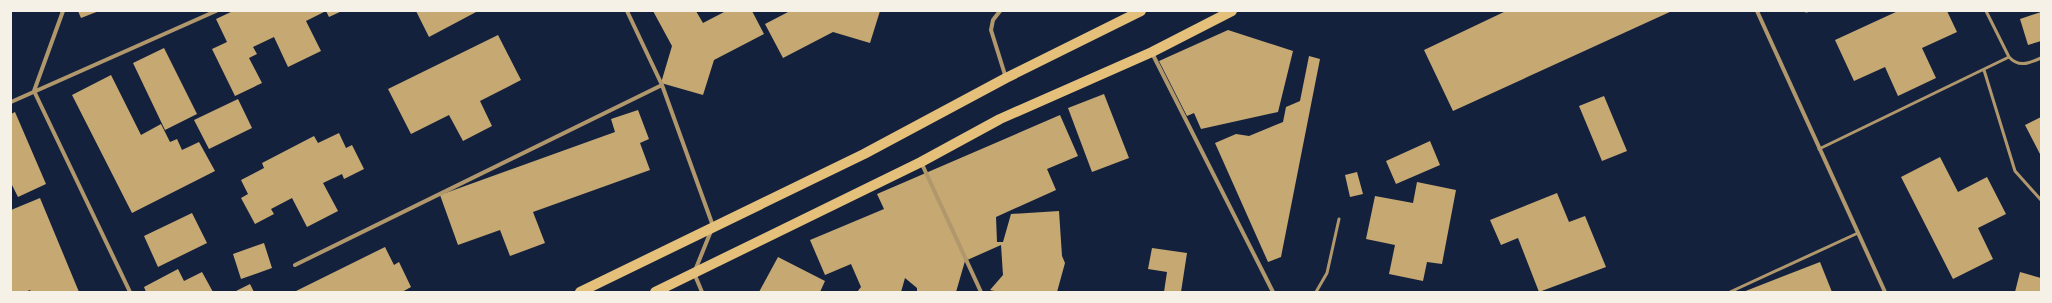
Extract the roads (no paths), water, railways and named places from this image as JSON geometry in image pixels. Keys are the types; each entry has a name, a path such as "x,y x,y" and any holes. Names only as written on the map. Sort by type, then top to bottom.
{"main road":[{"path":"580,292 712,226 864,154 1006,78 1141,11"},
{"path":"655,292 921,162 1000,119 1152,52 1232,11"}],"street":[{"path":"63,11 34,91 130,292"},
{"path":"11,102 216,11"},
{"path":"627,11 662,85 712,226 694,273 702,292"},
{"path":"1000,11 993,20 991,30 1006,78"},
{"path":"1757,11 1885,292"},
{"path":"1152,52 1273,292"},
{"path":"295,265 662,85"},
{"path":"921,162 981,292"}],"lane":[{"path":"1986,11 2009,57 2014,63 2021,64 2041,58"},
{"path":"1819,149 2009,57"},
{"path":"1984,70 2015,171 2041,200"},
{"path":"1316,292 1327,273 1339,219"},
{"path":"1730,292 1858,233"}]}
